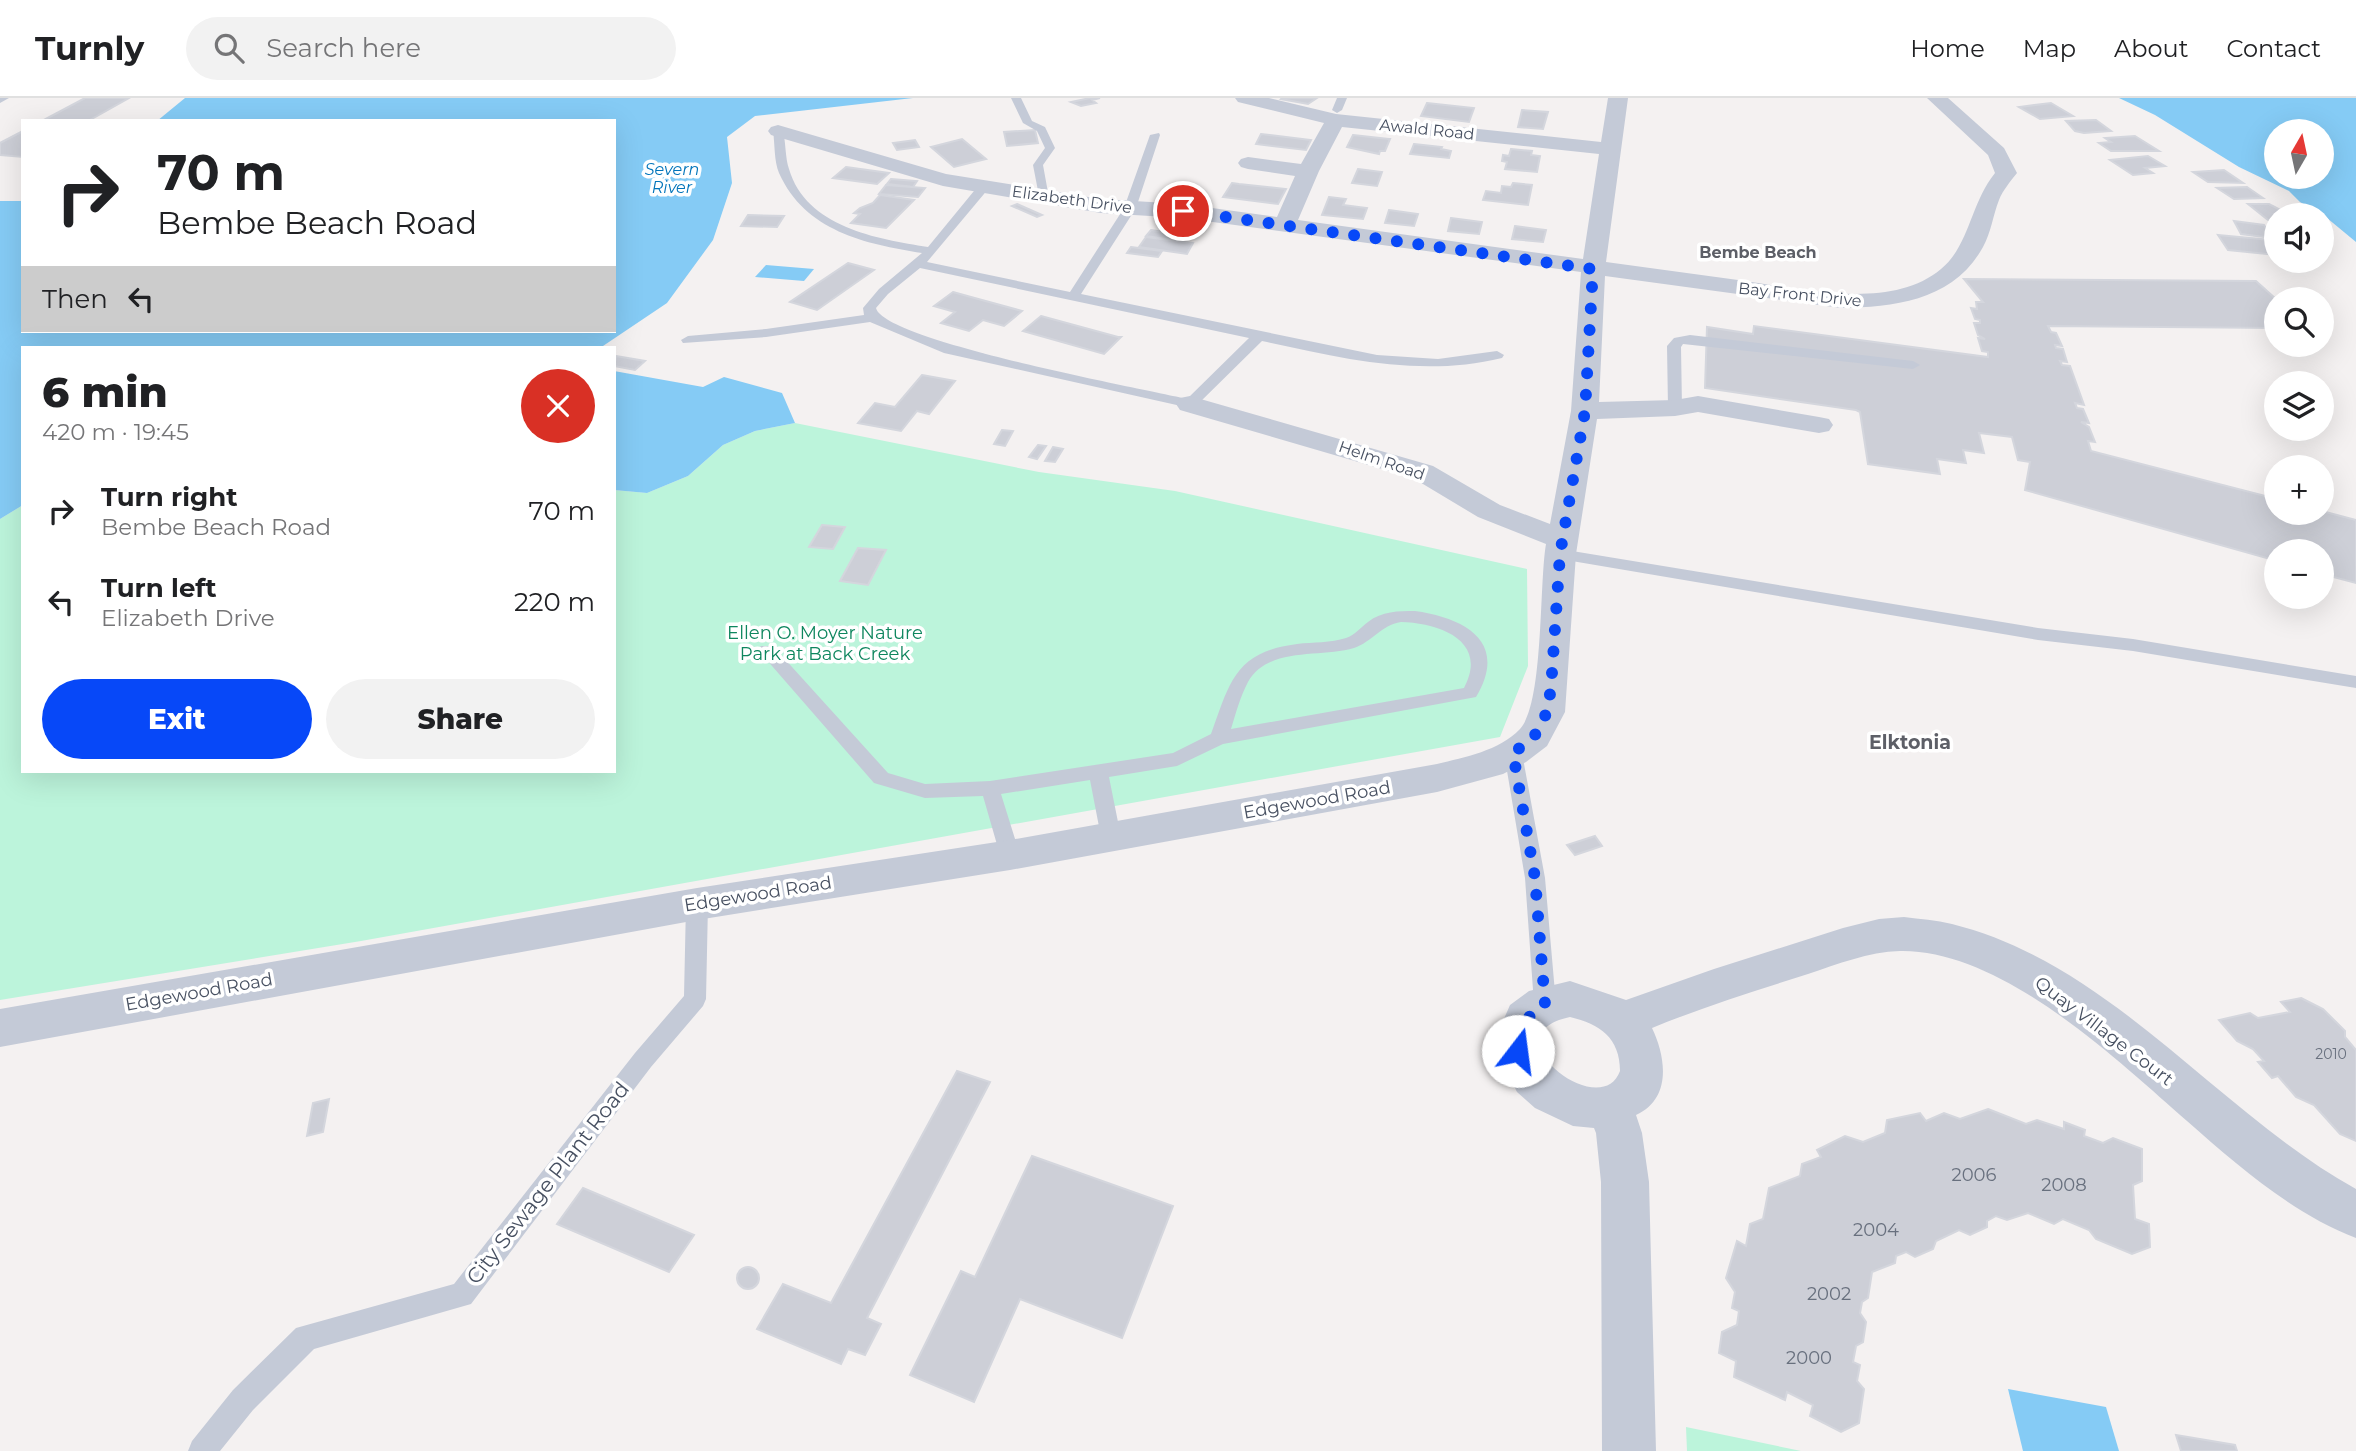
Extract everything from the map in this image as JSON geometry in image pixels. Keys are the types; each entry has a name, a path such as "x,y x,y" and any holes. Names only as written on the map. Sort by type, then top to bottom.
{"street":[{"name":"Awald Road","path":"1245,98 1336,115 1610,149"},
{"path":"1513,753 1534,737 1547,712 1551,688 1562,547 1585,411 1593,269 1618,98"},
{"name":"Bay Front Drive","path":"1593,269 1842,302 1881,301 1919,293 1957,269 1972,245 1989,197 2006,173 1997,152 1937,98"},
{"path":"1284,226 1336,115"},
{"name":"Elizabeth Drive","path":"778,131 926,176 985,186 1130,208 1183,211 1593,269"},
{"path":"1248,163 1308,171"},
{"name":"Helm Road","path":"1190,404 1423,471 1489,511 1562,547"},
{"path":"1585,411 1675,408 1698,404 1819,425"},
{"name":"Edgewood Road","path":"0,1028 697,904 1010,855 1437,778 1490,764 1513,753"},
{"name":"Quay Village Court","path":"1622,1021 1701,989 1872,937 1904,934 1969,945 2005,959 2053,989 2103,1025 2261,1154 2356,1215"},
{"path":"1570,999 1598,1005 1622,1021 1640,1044 1644,1071 1634,1094 1610,1107 1587,1108 1563,1102 1541,1089 1526,1070 1518,1051 1520,1031 1529,1014 1545,1004 1570,999"},
{"path":"1610,1107 1619,1133 1625,1182 1629,1451"}],"lane":[{"path":"1016,98 1028,123 1041,129 1050,148 1038,165 1045,196"},
{"path":"1336,115 1342,98"},
{"path":"778,131 783,170 796,194 829,226 870,242 931,251"},
{"path":"1073,297 1130,208 1155,135"},
{"path":"985,186 967,204 931,251 874,300 869,308 873,317 890,328 949,350 1190,404 1259,336"},
{"path":"916,263 1259,336 1392,360 1471,362 1497,355"},
{"path":"688,340 766,333 873,317"},
{"path":"1675,408 1674,346 1679,341 1690,339 1913,365"},
{"path":"1562,547 2025,632 2133,645 2356,682"},
{"path":"767,650 881,778 925,791 990,788 1177,759 1219,737 1470,693 1479,678 1480,659 1468,639 1450,625 1420,618 1388,618 1368,629 1352,643 1264,657 1247,671 1219,737"},
{"path":"1513,753 1535,878 1545,1004"},
{"path":"1098,771 1111,837"},
{"path":"990,788 1010,855"},
{"name":"City Sewage Plant Road","path":"202,1451 243,1400 306,1338 462,1295 643,1060 695,999 697,904"}],"green space":[{"name":"Ellen O. Moyer Nature Park at Back Creek","path":"795,423 1039,472 1175,491 1527,569 1528,666 1500,737 361,941 0,1000 0,519 21,506 21,773 616,773 616,490 647,493 688,476 723,445 755,431"},
{"path":"1686,1427 1801,1451 1687,1451"}],"water":[{"name":"Severn River","path":"185,98 913,98 755,116 727,137 732,183 713,240 667,303 603,346 21,346 21,506 0,519 0,201 21,201 21,333 616,333 616,119 159,119"},
{"path":"2119,98 2356,98 2356,242 2334,224 2334,203 2302,203 2285,189 2334,189 2334,119 2264,119 2264,179 2239,167 2155,115"},
{"path":"766,265 814,269 804,281 755,277"},
{"path":"616,371 703,387 724,377 782,393 795,423 755,431 723,445 688,476 647,493 616,490"},
{"path":"2008,1389 2106,1407 2119,1451 2023,1451"}],"building":[{"path":"85,98 129,98 92,119 46,119"},
{"path":"1100,98 1092,100 1096,103 1081,106 1071,102"},
{"path":"1282,98 1317,98 1308,104 1281,99"},
{"path":"1427,103 1474,108 1469,122 1421,116"},
{"path":"2051,103 2073,116 2040,119 2019,107"},
{"path":"1522,110 1548,112 1543,129 1518,127"},
{"path":"2096,120 2111,131 2075,131 2066,121"},
{"path":"1035,130 1038,143 1007,146 1004,132"},
{"path":"21,132 21,157 0,155 0,143"},
{"path":"1261,134 1311,140 1306,150 1256,144"},
{"path":"1353,135 1390,139 1385,151 1380,151 1379,154 1347,147"},
{"path":"2135,136 2159,151 2111,151 2099,143 2111,142 2105,138"},
{"path":"962,139 986,159 954,167 931,147"},
{"path":"915,140 919,147 897,150 893,143"},
{"path":"1414,144 1442,147 1441,149 1451,151 1449,158 1410,154"},
{"path":"1511,149 1532,151 1531,155 1540,156 1537,172 1505,169 1507,162 1502,161 1503,155 1509,156"},
{"path":"2148,156 2165,166 2145,168 2153,173 2133,175 2110,160"},
{"path":"846,167 889,173 877,184 833,178"},
{"path":"1358,169 1382,172 1377,186 1352,183"},
{"path":"2224,170 2243,183 2208,182 2193,172"},
{"path":"891,179 917,181 913,187 887,184"},
{"path":"1232,183 1286,189 1278,204 1223,197"},
{"path":"1513,183 1532,185 1528,205 1483,200 1486,191 1501,193 1502,186 1511,187"},
{"path":"886,185 925,188 918,197 879,194"},
{"path":"2247,187 2263,198 2234,199 2217,188"},
{"path":"880,195 914,200 886,228 851,223 860,214 854,213 873,203"},
{"path":"1329,197 1346,199 1343,205 1367,208 1363,219 1322,215"},
{"path":"1017,204 1042,215 1037,217 1012,206"},
{"path":"2248,204 2264,204 2264,217"},
{"path":"1389,210 1418,214 1414,226 1385,223"},
{"path":"748,215 784,216 777,227 741,226"},
{"path":"1451,218 1482,222 1479,234 1448,231"},
{"path":"2234,221 2264,225 2264,237 2241,234"},
{"path":"1515,226 1546,230 1543,242 1512,239"},
{"path":"1151,230 1183,235 1179,241 1146,236"},
{"path":"2218,235 2264,239 2264,254 2228,250"},
{"path":"1146,237 1193,243 1187,254 1139,247"},
{"path":"1131,247 1162,251 1158,257 1127,253"},
{"path":"848,263 874,270 817,310 790,302"},
{"path":"1964,279 2256,281 2264,288 2264,328 2048,326 2051,332 2056,333 2062,346 2055,345 2056,348 2063,349 2067,362 2060,361 2062,365 2070,366 2084,405 2075,403 2077,408 2083,409 2089,423 2081,422 2089,427 2095,442 2088,441 2091,451 2264,496 2264,525 2334,525 2334,514 2356,520 2356,583 2334,577 2334,539 2264,539 2264,557 2025,490 2030,462 2018,460 2012,437 1979,433 1984,453 1963,450 1966,463 1937,459 1940,474 1868,464 1860,412 1856,410 1705,388 1707,327 1753,334 1754,326 1988,357 1988,352 1982,351 1978,338 1985,339 1978,335 1974,323 1980,323 1980,320 1975,319 1971,308 1977,309 1976,302 1983,302"},
{"path":"953,292 1022,311 1004,326 983,320 969,331 941,323 955,312 934,306"},
{"path":"1041,316 1121,337 1104,354 1023,331"},
{"path":"616,356 645,361 635,370 616,366"},
{"path":"922,375 955,381 929,414 917,411 901,431 858,423 875,403 895,407"},
{"path":"1002,430 1013,431 1005,446 994,444"},
{"path":"1038,445 1046,446 1037,459 1029,457"},
{"path":"1053,447 1063,449 1055,462 1045,461"},
{"path":"822,525 845,527 833,549 809,547"},
{"path":"858,548 886,550 868,585 840,581"},
{"path":"1595,836 1602,846 1575,855 1567,845"},
{"path":"2301,998 2323,1009 2345,1031 2345,1037 2356,1050 2356,1141 2340,1134 2314,1105 2296,1097 2278,1076 2272,1078 2258,1062 2264,1061 2253,1049 2237,1041 2219,1020 2250,1013 2258,1018 2290,1012 2281,1002"},
{"path":"957,1071 990,1082 867,1318 881,1324 865,1355 848,1349 841,1364 757,1329 783,1284 831,1303"},
{"path":"329,1099 323,1132 307,1136 313,1103"},
{"path":"1988,1109 2026,1124 2037,1120 2064,1129 2064,1122 2085,1130 2084,1136 2103,1143 2113,1138 2142,1149 2142,1181 2133,1185 2135,1219 2149,1224 2150,1247 2132,1254 2096,1239 2089,1230 2063,1219 2054,1224 2028,1213 2007,1220 1996,1216 1987,1221 1987,1227 1970,1235 1959,1230 1936,1241 1933,1249 1915,1257 1906,1252 1896,1256 1895,1263 1872,1272 1868,1298 1862,1302 1860,1313 1866,1322 1863,1342 1856,1346 1853,1362 1860,1365 1857,1381 1864,1389 1859,1423 1841,1432 1810,1416 1813,1405 1787,1392 1785,1400 1734,1377 1736,1361 1719,1353 1722,1332 1737,1325 1739,1311 1732,1308 1735,1292 1726,1278 1737,1241 1746,1246 1750,1224 1763,1219 1769,1188 1800,1176 1802,1164 1821,1157 1817,1150 1845,1136 1863,1142 1885,1133 1887,1120 1920,1113 1926,1121 1944,1113 1960,1119"},
{"path":"1032,1156 1173,1206 1122,1338 1020,1299 974,1402 910,1375 961,1271 975,1277"},
{"path":"583,1188 694,1235 669,1272 557,1224"},
{"path":"748,1267 756,1270 759,1278 756,1286 748,1289 740,1286 737,1278 740,1270"},
{"path":"2176,1435 2235,1445 2237,1451 2181,1451"}],"district":[{"name":"Bembe Beach","path":"1758,252"},
{"name":"Elktonia","path":"1910,742"}],"route":[{"path":"1183,211 1593,269 1585,411 1560,554 1551,688 1547,712 1534,737 1513,753 1535,878 1545,1004 1529,1014 1520,1031 1518,1051"}]}
